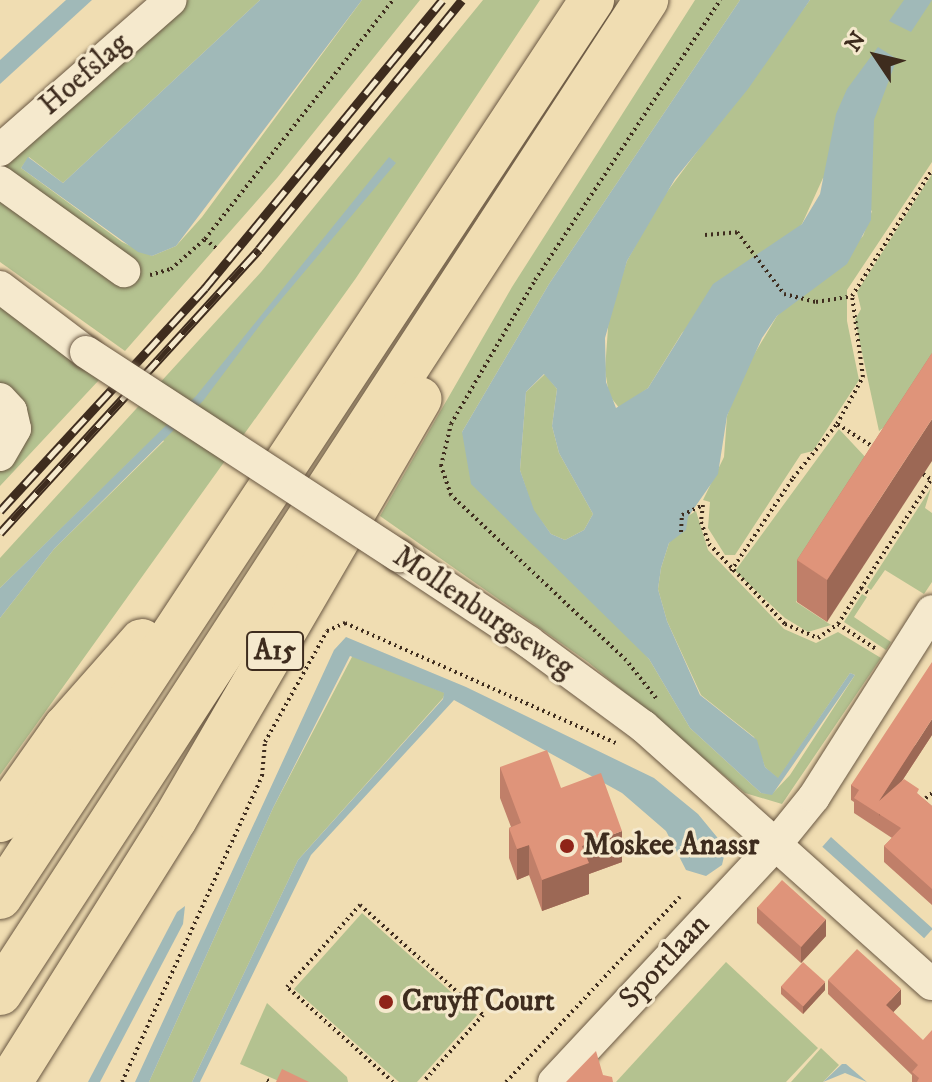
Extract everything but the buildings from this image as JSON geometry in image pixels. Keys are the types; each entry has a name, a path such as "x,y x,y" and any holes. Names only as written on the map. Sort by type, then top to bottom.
{"highway":[{"path":"0,897 592,0"},
{"name":"A15","path":"0,993 646,0"},
{"name":"A15","path":"10,1082 310,591 450,344 481,254"},
{"path":"0,820 65,728 262,504"}],"street":[{"name":"Hoefslag","path":"0,150 171,0"},
{"path":"0,182 124,271"},
{"name":"Mollenburgseweg","path":"0,287 86,352 590,685 776,844 932,984"},
{"path":"0,399 11,411 15,429 0,455"},
{"name":"Sportlaan","path":"554,1082 776,844 814,797 932,611"}],"path":[{"path":"124,271 141,275 171,269 205,239 393,0"},
{"path":"662,706 626,660 451,495 441,466 451,424 535,280 720,0"},
{"path":"731,571 793,478 837,424 863,381 852,296 932,170"},
{"path":"705,235 737,232 784,294 816,302 852,296"},
{"path":"205,239 217,249"},
{"path":"837,424 877,450"},
{"path":"681,532 682,515 703,505 701,522 709,544 731,571 771,611 806,637 827,634 838,624 932,479 923,474"},
{"path":"861,588 870,594"},
{"path":"122,1082 262,776 265,742 327,631 345,623 627,748"},
{"path":"838,624 898,664"},
{"path":"907,794 920,803 932,793"},
{"name":"Sportlaan","path":"506,1082 680,897"},
{"path":"393,1082 287,987 360,905 483,1015 423,1082"}],"green space":[{"path":"188,0 260,0 63,183 29,157 21,168 122,242 152,256 176,246 202,217 362,0 420,0 277,178 125,351 0,262 0,172"},
{"path":"483,0 540,0 356,278 0,775 0,618 54,549 164,441 157,435 0,588 0,558 261,272"},
{"path":"695,0 740,0 549,284 462,432 649,659 690,728 761,793 772,794 790,775 855,675 850,673 778,779 765,767 754,737 701,695 667,621 658,589 661,568 669,543 688,516 696,511 708,550 784,629 816,643 838,632 881,658 782,804 745,793 588,662 380,516 512,287"},
{"path":"810,0 932,0 932,162 847,290 847,321 859,380 813,451 801,454 735,555 725,555 708,528 710,502 703,500 724,457 727,416 743,373 777,316 863,236 872,211 823,178 802,224 682,333 648,388 620,409 609,395 605,370 609,314 627,261 658,204"},
{"path":"932,174 932,392 879,431 855,320 861,309 857,292"},
{"path":"0,301 60,346 58,351 99,380 0,486"},
{"path":"545,374 557,389 552,426 559,453 593,514 584,530 565,540 551,534 533,510 520,470 526,392"},
{"path":"839,429 868,460 886,465 796,602 831,625 808,632 785,618 735,571"},
{"path":"931,488 925,508 932,513 932,582 924,594 885,570 871,590 867,587"},
{"path":"862,594 867,597 854,617 891,642 886,650 844,622"},
{"path":"353,655 445,693 443,698 298,860 192,1082 149,1082 273,808"},
{"name":"Cruyff Court","path":"362,913 477,1015 417,1082 399,1082 294,989"},
{"path":"726,962 818,1048 786,1082 616,1082"},
{"path":"267,1003 347,1077 348,1082 281,1082 240,1064"},
{"path":"821,1048 839,1065 823,1082 791,1082"}],"water":[{"path":"66,0 92,0 0,84 0,60"},
{"path":"260,0 362,0 176,246 152,256 138,252 21,168 28,157 63,183"},
{"path":"740,0 810,0 748,89 675,179 627,261 605,338 606,382 616,408 648,388 713,284 802,224 820,194 836,114 847,89 878,47 897,59 874,120 871,220 847,264 777,316 762,338 727,416 718,474 688,517 686,530 669,543 661,568 658,589 667,621 700,695 757,740 765,767 778,778 850,673 855,675 772,795 761,793 690,728 649,659 471,484 462,432 549,284","holes":["544,374 557,389 552,426 559,453 593,514 584,530 565,540 551,534 534,510 520,470 526,392"]},
{"path":"904,0 932,0 911,32 889,21"},
{"path":"389,157 396,163 263,321 203,401 54,549 0,618 0,588 196,396"},
{"path":"346,637 466,687 654,778 698,814 726,848 722,865 706,876 686,870 666,831 622,793 454,700 311,855 200,1082 192,1082 298,860 443,699 444,693 350,656 273,808 149,1082 135,1082 334,650"},
{"path":"831,837 932,928 924,938 822,847"},
{"path":"185,906 183,924 100,1082 88,1082 177,912"},
{"path":"842,1064 867,1082 845,1073 823,1082"}],"railway":[{"path":"0,511 205,288 442,0"},
{"path":"0,533 259,249 462,0"}],"place":[{"name":"Moskee Anassr","path":"567,846"},
{"name":"Cruyff Court","path":"386,1002"}]}
